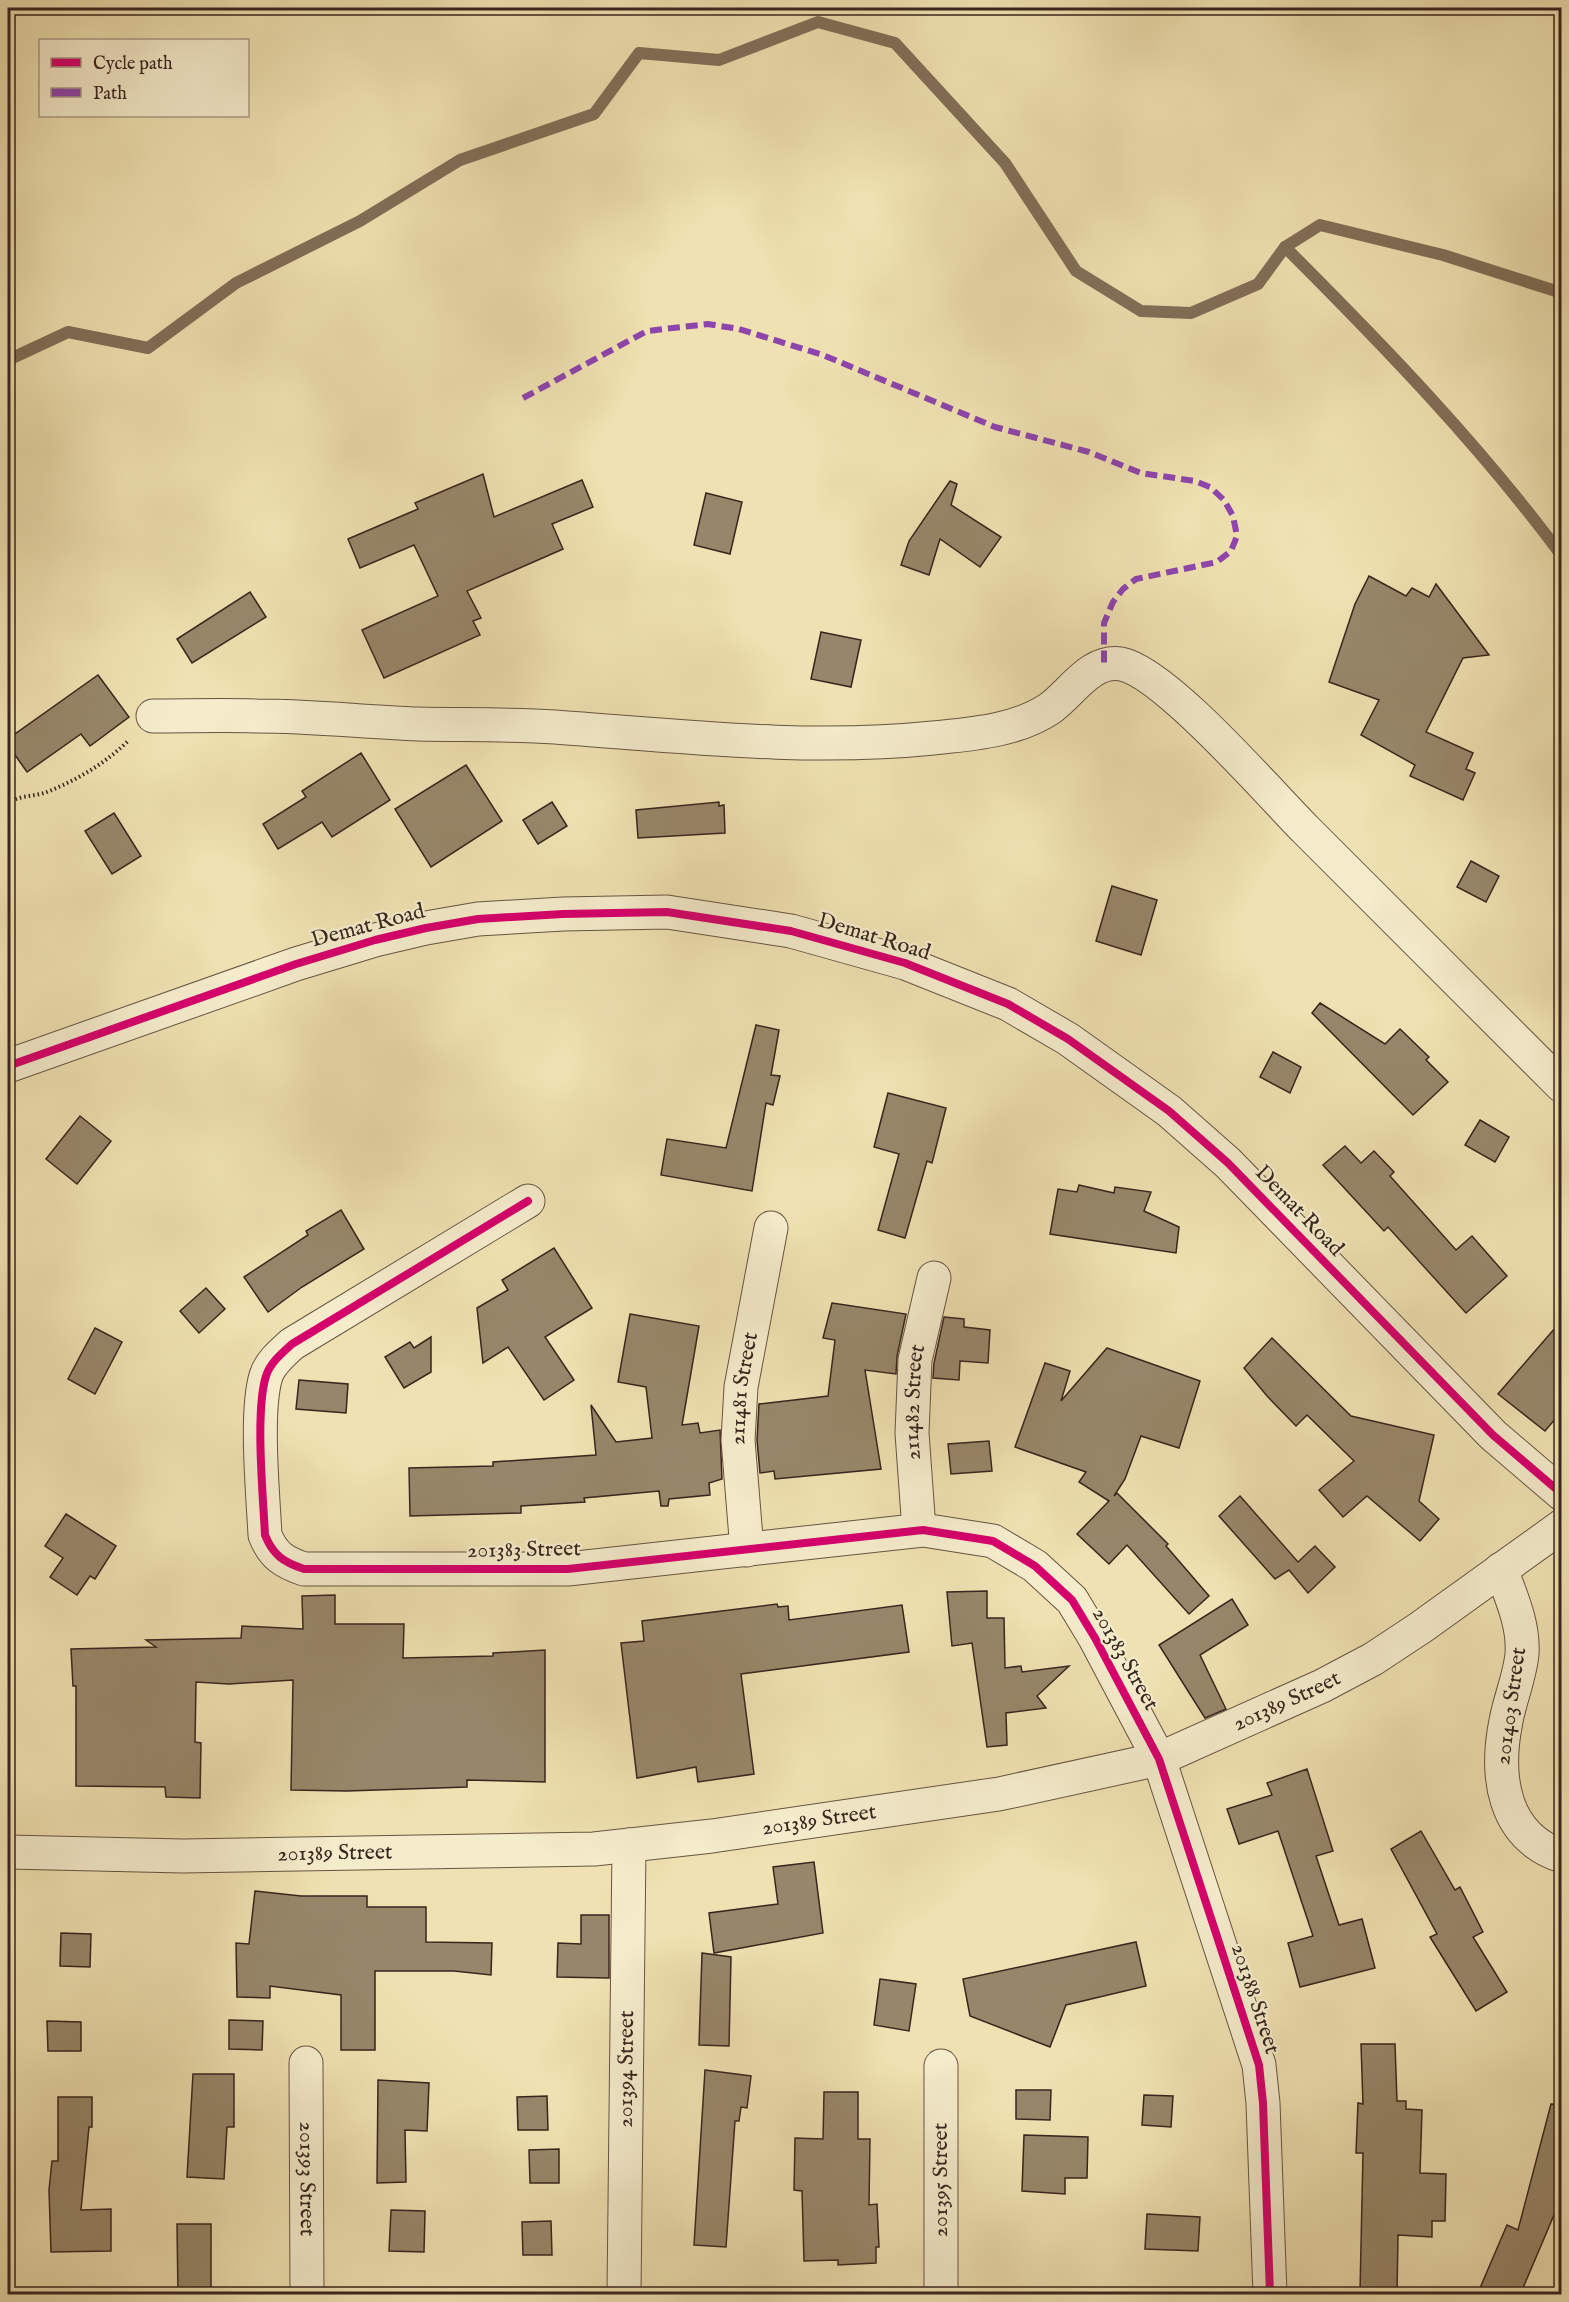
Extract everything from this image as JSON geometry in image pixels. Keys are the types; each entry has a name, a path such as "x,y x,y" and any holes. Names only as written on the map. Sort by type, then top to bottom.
{"street":[{"path":"153,716 260,716 414,724 549,727 724,740 851,743 932,738 993,730 1025,721 1048,710 1090,671 1121,664 1148,676 1214,734 1562,1086"},
{"name":"Demat Road","path":"8,1066 296,964 375,940 478,919 563,914 667,912 791,931 905,963 1008,1004 1068,1039 1169,1111 1228,1163 1493,1435 1562,1494"},
{"name":"201383 Street","path":"528,1201 292,1344 279,1356 266,1376 262,1410 265,1534 271,1550 285,1563 304,1569 568,1569 919,1530 993,1541 1035,1566 1072,1600 1095,1638 1159,1759"},
{"name":"211481 Street","path":"747,1550 738,1440 741,1387 771,1228"},
{"name":"211482 Street","path":"919,1530 912,1433 915,1360 934,1278"},
{"name":"201389 Street","path":"8,1852 183,1856 594,1849 712,1836 999,1794 1159,1759 1322,1686 1373,1659 1562,1526"},
{"name":"201403 Street","path":"1501,1569 1519,1616 1522,1654 1505,1723 1501,1763 1503,1795 1513,1817 1529,1837 1562,1856"},
{"name":"201388 Street","path":"1159,1759 1259,2066 1263,2103 1270,2295"},
{"name":"201394 Street","path":"624,2295 629,1845"},
{"name":"201393 Street","path":"306,2063 307,2295"},
{"name":"201395 Street","path":"941,2066 941,2295"}],"path":[{"path":"8,804 11,801 36,796 60,787 92,770 124,745 153,716"}],"building":[{"path":"483,474 494,517 582,480 593,507 552,524 563,549 467,591 481,618 473,621 480,635 384,678 362,630 438,596 414,545 360,568 348,539 418,509 415,503"},
{"path":"950,481 957,484 951,505 1001,537 980,567 940,539 929,575 901,565 909,541"},
{"path":"706,493 742,502 730,554 694,545"},
{"path":"1369,576 1406,596 1412,588 1429,597 1436,584 1489,655 1463,658 1426,732 1473,753 1466,769 1475,773 1463,800 1410,776 1415,765 1361,735 1379,700 1329,682 1355,604"},
{"path":"250,592 266,617 192,663 177,639"},
{"path":"821,632 861,640 851,687 811,679"},
{"path":"98,675 129,717 90,746 81,734 27,772 8,745 8,739"},
{"path":"361,753 390,800 332,837 322,822 278,849 263,824 306,797 302,791"},
{"path":"466,765 502,821 431,867 395,809"},
{"path":"552,802 567,826 538,844 523,820"},
{"path":"719,802 719,806 724,805 725,833 638,838 636,810"},
{"path":"114,813 141,856 112,874 85,831"},
{"path":"1471,861 1499,876 1486,902 1457,887"},
{"path":"1112,886 1157,900 1141,955 1096,941"},
{"path":"1320,1003 1385,1044 1400,1029 1429,1057 1426,1060 1448,1082 1413,1115 1312,1013"},
{"path":"756,1025 779,1030 771,1075 780,1076 773,1105 766,1103 752,1191 661,1175 667,1139 726,1148"},
{"path":"1273,1052 1301,1067 1290,1093 1260,1077"},
{"path":"888,1093 946,1108 932,1163 927,1161 905,1238 878,1230 899,1154 874,1147"},
{"path":"80,1116 111,1141 77,1184 46,1159"},
{"path":"1480,1120 1509,1137 1495,1162 1465,1145"},
{"path":"1345,1146 1361,1163 1374,1151 1394,1172 1390,1176 1456,1250 1472,1236 1507,1276 1466,1313 1388,1227 1384,1231 1323,1165"},
{"path":"1079,1185 1114,1193 1115,1187 1151,1192 1144,1211 1179,1227 1176,1253 1050,1234 1058,1189 1077,1192"},
{"path":"341,1210 364,1249 302,1287 268,1312 244,1277 308,1235 306,1231"},
{"path":"554,1248 592,1308 545,1337 574,1380 544,1400 508,1347 483,1363 477,1308 508,1290 502,1280"},
{"path":"206,1288 225,1309 199,1333 180,1311"},
{"path":"832,1303 906,1314 897,1356 896,1374 865,1370 881,1469 775,1479 774,1471 760,1473 757,1440 759,1404 828,1396 835,1340 823,1338"},
{"path":"630,1314 699,1326 682,1425 698,1423 700,1433 720,1430 722,1479 709,1483 710,1495 669,1499 668,1506 661,1506 659,1491 584,1498 585,1502 521,1506 521,1513 410,1516 409,1468 493,1466 493,1462 596,1455 591,1405 616,1442 652,1438 646,1387 618,1382"},
{"path":"944,1317 964,1319 964,1327 990,1330 988,1363 960,1361 959,1380 933,1378"},
{"path":"1562,1320 1562,1411 1545,1431 1498,1394"},
{"path":"95,1328 122,1342 95,1394 68,1379"},
{"path":"431,1337 431,1372 404,1388 385,1357 410,1342 414,1348"},
{"path":"1272,1338 1351,1416 1434,1435 1419,1501 1439,1519 1420,1541 1367,1496 1343,1517 1319,1490 1354,1461 1307,1415 1296,1426 1244,1368"},
{"path":"1107,1348 1200,1381 1179,1448 1141,1436 1125,1479 1114,1496 1117,1493 1168,1544 1166,1546 1209,1596 1189,1614 1127,1545 1109,1564 1077,1534 1109,1501 1079,1482 1086,1472 1015,1447 1045,1363 1070,1371 1061,1401"},
{"path":"299,1380 348,1384 346,1413 296,1409"},
{"path":"989,1441 992,1471 951,1474 948,1444"},
{"path":"1240,1496 1298,1562 1315,1546 1335,1567 1308,1593 1289,1570 1275,1579 1219,1516"},
{"path":"66,1514 116,1546 95,1579 90,1576 77,1595 50,1577 63,1558 45,1546"},
{"path":"987,1591 987,1618 1004,1618 1005,1668 1021,1666 1022,1672 1069,1666 1037,1696 1046,1708 1006,1713 1007,1745 987,1747 972,1643 952,1646 947,1592"},
{"path":"335,1595 335,1624 404,1624 403,1658 493,1656 493,1653 545,1650 545,1782 467,1780 467,1787 347,1791 291,1790 293,1680 229,1684 196,1682 195,1742 201,1743 200,1798 166,1797 165,1787 76,1786 76,1686 73,1686 71,1649 156,1647 146,1640 241,1638 242,1626 303,1629 302,1596"},
{"path":"1232,1599 1248,1625 1200,1655 1226,1709 1205,1718 1159,1645"},
{"path":"777,1604 778,1607 788,1606 789,1620 902,1605 909,1652 741,1674 754,1774 698,1782 696,1767 637,1778 621,1643 644,1641 642,1621"},
{"path":"1307,1769 1333,1851 1316,1856 1339,1925 1362,1919 1375,1968 1300,1987 1288,1943 1313,1936 1278,1831 1239,1844 1227,1809 1272,1795 1267,1783"},
{"path":"1421,1831 1455,1890 1460,1887 1483,1932 1473,1937 1507,1992 1476,2011 1430,1937 1437,1934 1391,1849"},
{"path":"814,1862 823,1933 714,1953 709,1913 778,1904 773,1867"},
{"path":"255,1891 301,1896 367,1896 367,1907 426,1907 426,1942 492,1943 491,1975 454,1971 375,1971 375,2050 341,2050 341,1995 270,1986 270,1998 237,1997 236,1943 249,1944"},
{"path":"581,1915 609,1915 609,1978 557,1977 558,1943 581,1944"},
{"path":"61,1933 91,1934 90,1967 60,1966"},
{"path":"1136,1942 1146,1986 1066,2005 1050,2047 970,2016 963,1979"},
{"path":"702,1953 731,1957 729,2046 699,2045"},
{"path":"880,1979 916,1984 909,2031 874,2025"},
{"path":"229,2020 263,2021 262,2050 229,2049"},
{"path":"47,2021 81,2022 81,2051 48,2051"},
{"path":"1361,2044 1395,2044 1397,2101 1406,2101 1406,2109 1422,2110 1420,2173 1446,2174 1445,2221 1432,2221 1432,2237 1398,2235 1397,2293 1360,2292 1363,2153 1356,2153 1358,2103 1363,2104"},
{"path":"705,2070 751,2076 747,2108 741,2107 739,2121 735,2121 726,2247 694,2245"},
{"path":"193,2074 234,2074 234,2127 227,2127 224,2179 187,2177"},
{"path":"378,2080 429,2083 427,2131 405,2130 406,2182 377,2183"},
{"path":"1016,2090 1051,2090 1050,2120 1016,2119"},
{"path":"824,2092 858,2092 858,2139 870,2139 869,2205 877,2204 879,2247 876,2247 876,2263 838,2265 838,2260 804,2261 802,2191 794,2190 795,2138 823,2139"},
{"path":"1144,2095 1173,2096 1171,2127 1142,2125"},
{"path":"547,2096 548,2130 518,2130 517,2097"},
{"path":"58,2097 92,2097 92,2127 89,2127 81,2210 111,2209 111,2251 51,2252 49,2190 52,2161 58,2161"},
{"path":"1551,2104 1562,2105 1562,2196 1520,2295 1477,2295 1507,2225 1518,2230"},
{"path":"1024,2135 1088,2137 1087,2178 1065,2178 1065,2194 1022,2191"},
{"path":"559,2149 559,2183 530,2183 529,2150"},
{"path":"391,2210 425,2211 424,2252 389,2251"},
{"path":"1147,2214 1200,2217 1198,2251 1145,2249"},
{"path":"551,2221 552,2255 523,2255 522,2222"},
{"path":"177,2224 211,2224 211,2295 178,2295"}],"waterway":[{"path":"8,360 68,332 148,348 236,283 360,221 460,160 594,114 639,53 719,60 818,22 895,43 1005,163 1076,271 1141,311 1191,313 1258,284 1285,247 1320,225 1443,255 1562,293"},
{"path":"1285,247 1358,321 1464,435 1562,556"}],"marked path":[{"path":"523,398 647,331 708,324 739,329 823,355 995,427 1089,452 1141,473 1195,481 1210,487 1224,500 1233,516 1237,536 1231,551 1217,562 1136,579 1123,589 1113,602 1104,623 1104,665"}],"cycle path":[{"path":"8,1066 296,964 375,940 478,919 563,914 667,912 791,931 905,963 1008,1004 1068,1039 1169,1111 1228,1163 1493,1435 1562,1494"},
{"path":"528,1201 292,1344 273,1363 266,1376 263,1391 260,1431 265,1535 275,1553 290,1564 304,1569 568,1569 923,1530 993,1541 1035,1566 1072,1600 1095,1638 1159,1759 1259,2065 1263,2103 1270,2294"}]}
